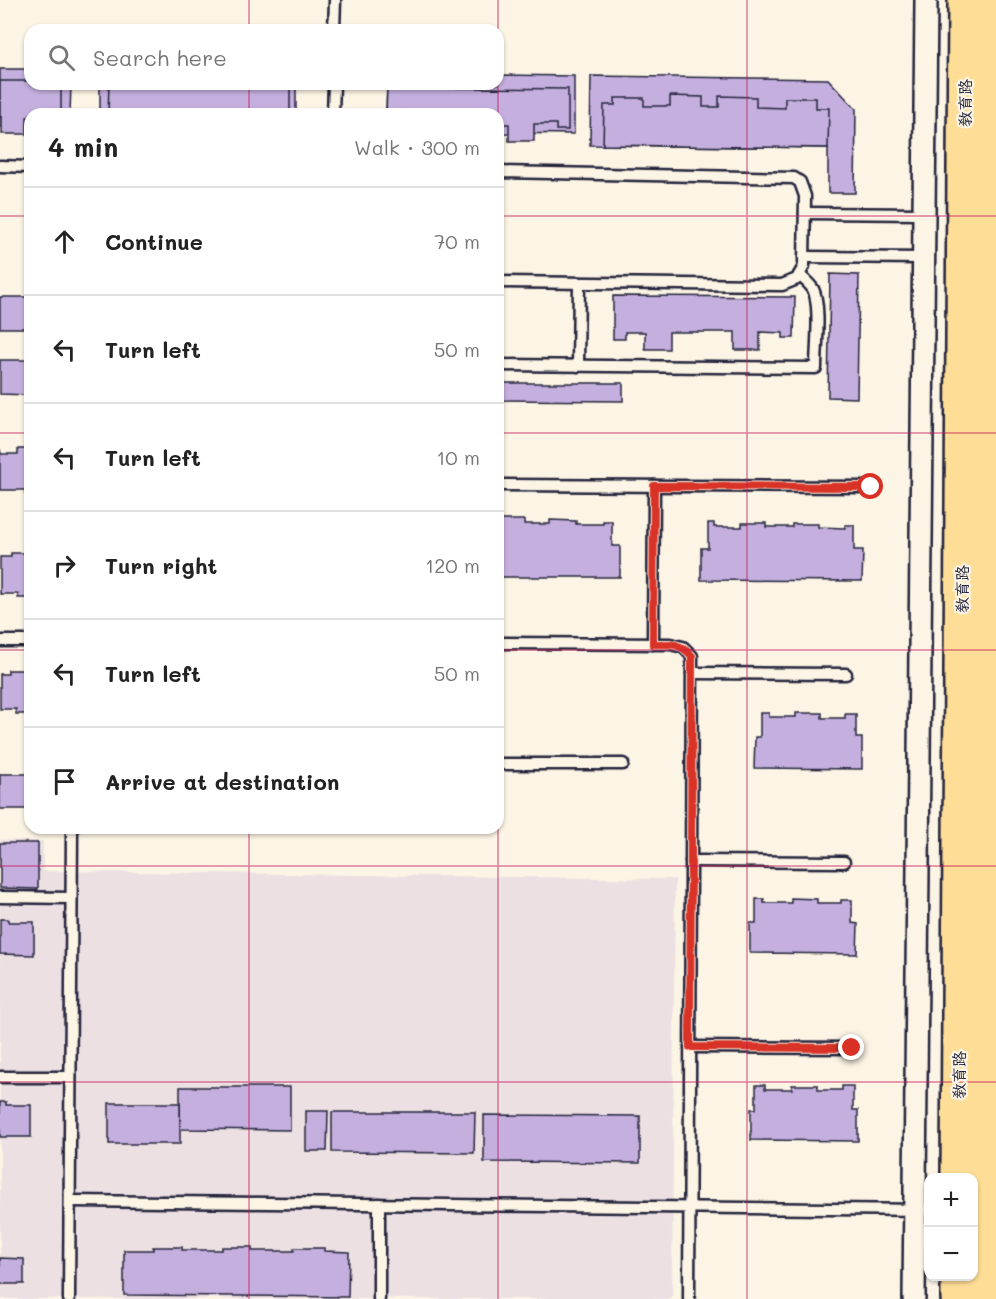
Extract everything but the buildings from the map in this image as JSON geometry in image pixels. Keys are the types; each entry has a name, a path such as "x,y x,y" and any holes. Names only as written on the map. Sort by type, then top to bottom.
{"main road":[{"name":"教育路","path":"958,1173 965,0"},
{"name":"教育路","path":"988,1299 995,0"},
{"path":"958,1281 958,1299"}],"street":[{"path":"914,1299 922,1210 926,0"}],"lane":[{"path":"334,24 335,0"},
{"path":"333,90 333,108"},
{"path":"0,166 24,167"},
{"path":"504,172 794,178 800,182 805,196 804,266 797,279 782,285 504,282"},
{"path":"805,213 924,214"},
{"path":"804,257 924,258"},
{"path":"504,365 816,368 817,301 813,289 799,275"},
{"path":"578,366 579,283"},
{"path":"504,486 871,487"},
{"path":"653,644 654,486"},
{"path":"0,641 24,641"},
{"path":"504,644 670,644 683,647 692,656 689,1299"},
{"path":"692,674 846,674"},
{"path":"504,764 623,764"},
{"path":"69,1299 72,834"},
{"path":"691,861 844,862"},
{"path":"0,897 71,898"},
{"path":"690,1047 852,1048"},
{"path":"0,1077 70,1077"},
{"path":"70,1201 922,1210"},
{"path":"379,1204 379,1299"}],"shaded area":[{"path":"0,840 43,841 43,871 675,879 672,1299 0,1299"}],"route":[{"path":"852,1048 690,1047 692,656 683,647 653,644 654,486 871,487"}]}
